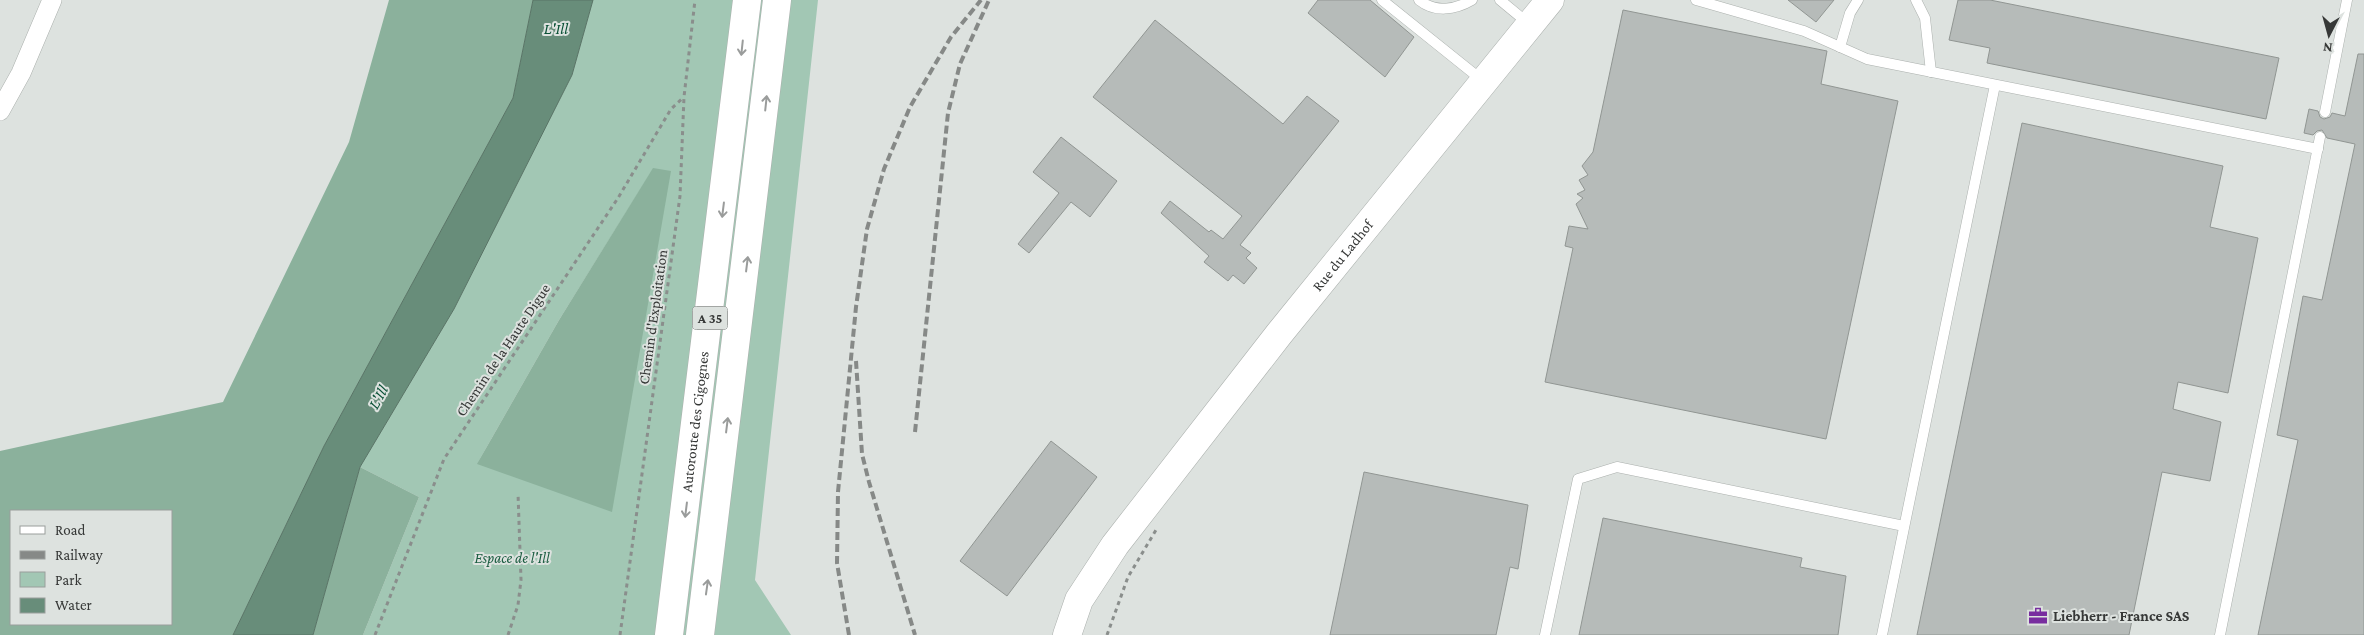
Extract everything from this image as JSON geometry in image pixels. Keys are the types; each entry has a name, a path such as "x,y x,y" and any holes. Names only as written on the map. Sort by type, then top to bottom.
{"main road":[{"name":"Autoroute des Cigognes","path":"669,635 747,0"},
{"name":"Autoroute des Cigognes","path":"700,635 777,0"},
{"name":"Rue du Ladhof","path":"1067,635 1079,600 1115,545 1279,334 1550,0"},
{"name":"Rue du Ladhof","path":"1081,635 1091,604 1116,552 1140,513"}],"street":[{"path":"0,111 21,73 52,0"}],"lane":[{"path":"1382,0 1484,82"},
{"path":"1419,0 1426,6 1444,9 1461,6 1472,0"},
{"path":"1500,0 1530,25"},
{"path":"1696,0 1804,31 1868,59 2318,149"},
{"path":"1840,47 1850,13 1858,0"},
{"path":"1916,0 1925,18 1931,72"},
{"path":"2325,112 2347,0"},
{"path":"1882,635 1995,85"},
{"path":"2220,635 2320,137"},
{"path":"1546,635 1578,479 1617,467 1904,526"}],"path":[{"name":"Chemin d'Exploitation","path":"620,635 680,196 684,97 694,0"},
{"name":"Chemin de la Haute Digue","path":"375,635 444,459 618,198 671,108 684,97"},
{"path":"508,635 518,605 521,580 518,493"}],"green space":[{"name":"Espace de l'Ill","path":"593,0 818,0 755,580 791,635 363,635 419,497 360,467 454,309 572,75","holes":["653,169 477,464 559,320"]}],"shaded area":[{"path":"389,0 533,0 513,98 324,446 233,635 0,635 0,451 223,402 349,142"},
{"path":"653,168 671,171 612,512 477,464 559,320"},
{"path":"360,467 419,497 363,635 313,635"}],"water":[{"name":"L'Ill","path":"533,0 593,0 572,75 454,309 360,467 313,635 233,635 324,446 513,98"}],"building":[{"path":"1318,0 1370,0 1414,37 1385,77 1308,13"},
{"path":"1788,0 1834,0 1816,22"},
{"path":"1958,0 1990,0 2279,58 2266,119 1987,63 1990,48 1949,40"},
{"path":"1623,10 1827,51 1821,84 1898,101 1826,439 1545,382 1573,248 1565,246 1569,226 1588,229 1576,204 1583,198 1577,194 1585,190 1579,180 1588,175 1582,166 1593,152"},
{"path":"1155,20 1283,124 1307,96 1339,121 1240,245 1251,253 1246,258 1257,268 1244,284 1233,275 1228,281 1204,262 1209,256 1161,213 1170,201 1209,232 1211,230 1223,239 1242,216 1093,97"},
{"path":"2358,54 2364,54 2364,635 2258,635 2298,440 2277,435 2303,296 2322,300 2355,144 2327,138 2322,130 2317,131 2313,135 2304,133 2309,109 2318,111 2320,117 2324,119 2330,117 2332,113 2345,116"},
{"path":"2022,123 2223,166 2210,227 2258,238 2228,393 2178,382 2173,409 2221,422 2210,481 2162,472 2129,635 1917,635"},
{"path":"1061,137 1117,181 1090,217 1071,202 1029,253 1018,244 1059,193 1033,172"},
{"path":"1051,441 1097,477 1007,596 960,561"},
{"path":"1364,472 1528,505 1518,569 1510,567 1496,635 1330,635"},
{"path":"1603,518 1802,558 1800,567 1846,576 1838,635 1579,635"}],"railway":[{"path":"849,635 837,563 838,492 856,307 867,229 884,169 910,107 951,37 981,0"},
{"path":"915,432 948,113 960,64 989,0"},
{"path":"856,361 862,454 915,635"}],"place":[{"name":"Liebherr - France SAS","path":"2038,616"}]}
